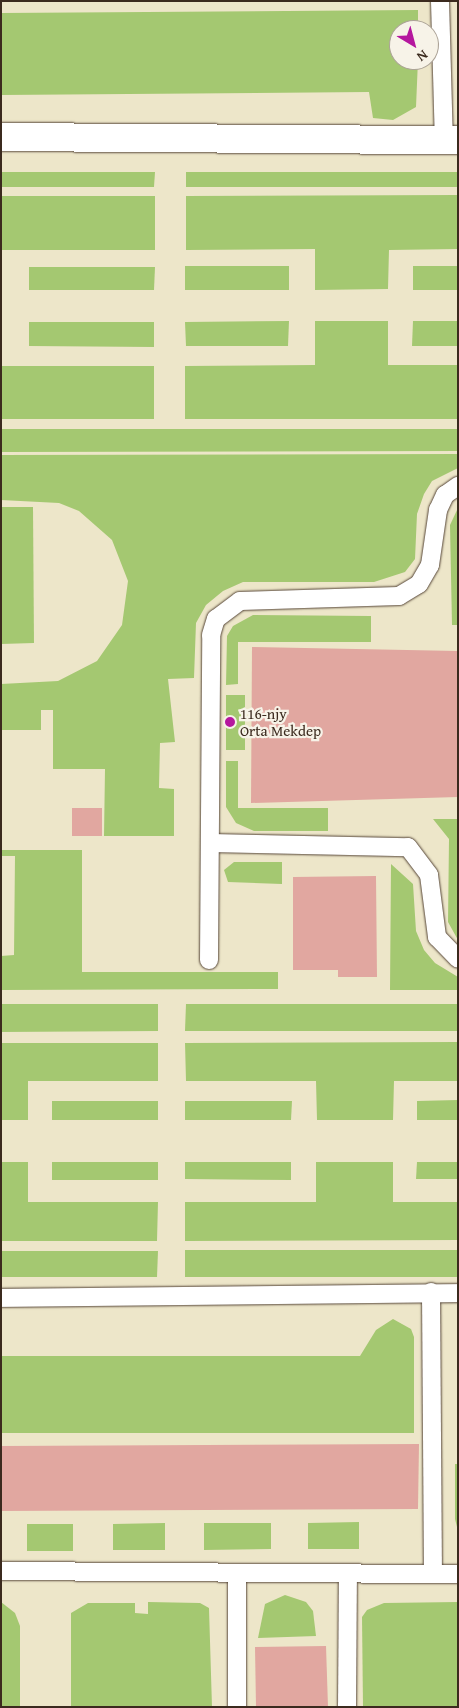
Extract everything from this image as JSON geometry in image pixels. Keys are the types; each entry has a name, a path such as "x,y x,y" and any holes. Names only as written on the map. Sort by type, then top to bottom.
{"street":[{"path":"1,137 451,140"}],"lane":[{"path":"440,1 451,140"},
{"path":"209,960 211,635 216,619 240,601 399,596 419,584 430,565 438,510 446,495 458,486"},
{"path":"210,843 408,847 429,874 437,937 458,959"},
{"path":"431,1292 433,1574"},
{"path":"1,1298 458,1293"},
{"path":"1,1571 458,1574"},
{"path":"237,1572 237,1707"},
{"path":"347,1707 348,1574"}],"green space":[{"path":"418,10 418,20 389,20 389,70 418,70 416,107 393,120 373,118 369,92 1,95 1,13"},
{"path":"1,172 155,172 154,187 1,187"},
{"path":"186,172 458,172 458,187 186,187"},
{"path":"458,195 458,249 389,250 388,289 315,290 315,249 186,250 186,196"},
{"path":"1,196 155,196 155,250 1,250"},
{"path":"185,266 289,266 289,290 185,290"},
{"path":"413,266 458,266 458,290 413,290"},
{"path":"29,267 155,267 154,290 29,290"},
{"path":"289,321 288,346 186,346 185,322"},
{"path":"315,321 388,321 388,365 458,365 458,419 185,419 185,366 315,365"},
{"path":"413,321 458,321 458,346 412,346"},
{"path":"29,322 154,322 154,347 29,346"},
{"path":"1,366 154,366 154,419 1,419"},
{"path":"1,429 458,429 458,451 1,452"},
{"path":"458,454 458,468 432,481 424,494 417,514 415,559 405,572 374,582 243,582 223,591 206,605 196,623 194,678 168,679 175,742 160,743 159,788 174,789 174,836 104,836 105,769 53,769 53,710 41,710 41,730 1,730 1,684 58,681 97,661 122,625 128,581 112,540 79,511 59,503 1,500 1,455"},
{"path":"1,507 33,507 34,643 1,644"},
{"path":"458,508 458,625 452,625 450,525"},
{"path":"253,615 371,616 371,642 238,642 238,684 226,685 227,636 233,626"},
{"path":"226,695 245,695 245,750 226,750"},
{"path":"226,761 238,761 238,808 328,808 328,831 254,831 236,823 226,807"},
{"path":"433,819 458,819 458,940 448,922 449,839"},
{"path":"1,850 82,850 82,972 278,972 278,989 1,990 1,956 14,955 15,856 1,856"},
{"path":"234,862 282,862 282,884 228,882 224,870"},
{"path":"391,864 413,884 416,931 424,950 435,963 458,977 458,990 390,990"},
{"path":"1,1004 158,1004 158,1031 1,1032"},
{"path":"186,1004 458,1004 458,1031 185,1031"},
{"path":"458,1042 458,1081 394,1081 393,1120 317,1120 316,1081 186,1081 185,1043"},
{"path":"1,1043 158,1043 158,1081 28,1081 28,1120 1,1120"},
{"path":"458,1100 458,1120 417,1120 417,1101"},
{"path":"52,1101 158,1101 158,1120 52,1120"},
{"path":"185,1101 292,1101 291,1120 185,1120"},
{"path":"1,1162 28,1162 28,1202 158,1202 157,1241 1,1241"},
{"path":"52,1162 158,1162 158,1180 52,1180"},
{"path":"185,1162 291,1162 291,1180 185,1179"},
{"path":"316,1162 393,1162 393,1202 458,1202 458,1240 185,1241 185,1202 316,1202"},
{"path":"417,1162 458,1162 458,1179 416,1179"},
{"path":"185,1250 458,1250 458,1277 185,1277"},
{"path":"1,1251 158,1251 157,1277 1,1277"},
{"path":"393,1319 411,1329 414,1337 414,1433 1,1433 1,1356 360,1356 376,1330"},
{"path":"455,1464 458,1464 458,1531 455,1519"},
{"path":"359,1522 359,1549 308,1549 308,1523"},
{"path":"165,1523 165,1550 113,1550 113,1524"},
{"path":"204,1523 271,1523 271,1549 204,1550"},
{"path":"27,1524 73,1524 73,1551 27,1551"},
{"path":"285,1595 306,1602 313,1611 316,1636 258,1638 265,1604"},
{"path":"1,1602 15,1613 20,1626 20,1707 1,1707"},
{"path":"148,1602 200,1603 209,1608 212,1707 71,1707 71,1613 88,1603 135,1603 135,1613 148,1614"},
{"path":"458,1602 458,1707 363,1707 362,1617 367,1610 384,1603"}],"building":[{"path":"252,647 458,651 458,797 251,803"},
{"path":"72,808 102,808 102,836 72,836"},
{"path":"376,876 377,977 338,977 338,970 293,970 293,877"},
{"path":"419,1444 418,1509 1,1511 1,1446"},
{"path":"326,1646 328,1707 256,1707 255,1647"}],"place":[{"name":"116-njy Orta Mekdep","path":"230,722"}]}
